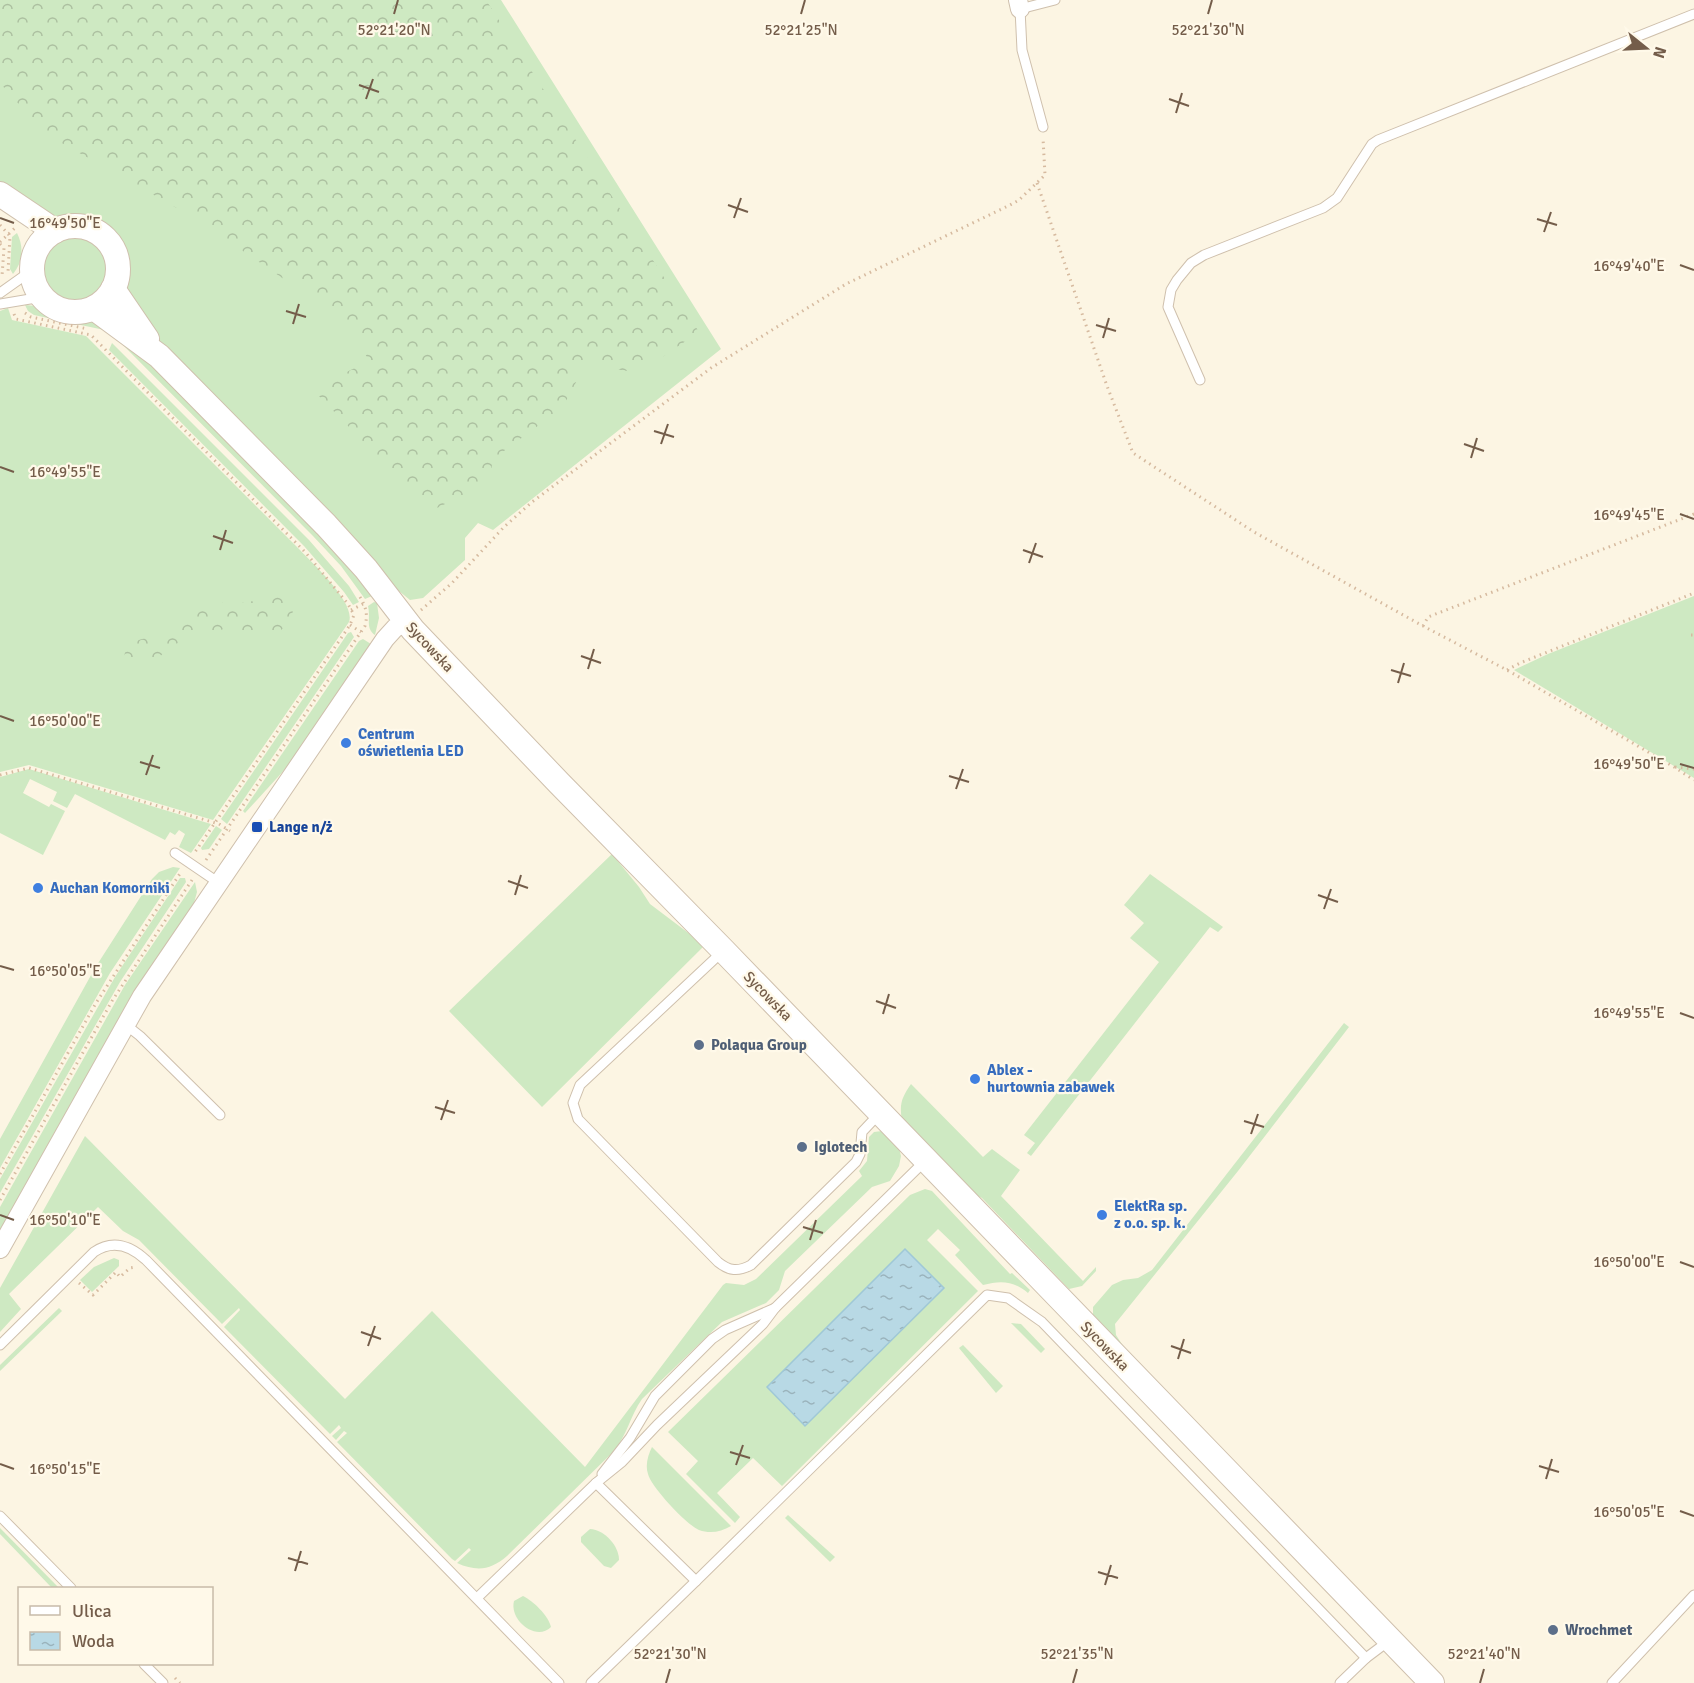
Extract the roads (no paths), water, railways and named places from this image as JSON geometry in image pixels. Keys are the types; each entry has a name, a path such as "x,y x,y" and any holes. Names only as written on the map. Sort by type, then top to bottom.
{"street":[{"path":"0,194 55,231"},
{"path":"0,199 37,248"},
{"path":"76,226 87,227 105,238 112,247 118,268 113,289 95,320 76,312 23,300 33,280 12,285 33,259 37,248 45,238 55,231 76,226"},
{"name":"Sycowska","path":"113,289 159,356 340,540 406,622 559,783 1432,1683"},
{"name":"Sycowska","path":"95,320 159,356"},
{"path":"0,1249 142,996 385,639 395,628 406,622"}],"lane":[{"path":"1043,128 1022,50 1019,4 1055,0"},
{"path":"1200,381 1168,307 1177,280 1191,264 1204,255 1323,208 1337,198 1372,144 1378,140 1694,14"},
{"path":"0,304 23,300"},
{"path":"175,853 219,883"},
{"path":"723,950 580,1085 573,1103 578,1119 718,1262 725,1268 733,1270 751,1265 856,1162 860,1154 862,1132 880,1113"},
{"path":"126,1025 220,1115"},
{"path":"477,1598 596,1483 622,1462 926,1160"},
{"path":"0,1345 94,1252 111,1245 132,1248 559,1683"},
{"path":"591,1683 987,1296 1008,1298 1042,1322 1366,1658"},
{"path":"596,1483 630,1438 655,1396 712,1339 725,1330 775,1308"},
{"path":"596,1483 696,1581"},
{"path":"0,1516 70,1587"},
{"path":"1612,1683 1694,1595"},
{"path":"1340,1683 1366,1658 1390,1640"},
{"path":"145,1665 164,1683"}],"water":[{"path":"905,1249 944,1288 805,1426 767,1387"}],"place":[{"name":"Centrum oświetlenia LED","path":"346,743"},
{"name":"Lange n/ż","path":"257,827"},
{"name":"Auchan Komorniki","path":"38,888"},
{"name":"Polaqua Group","path":"699,1045"},
{"name":"Ablex - hurtownia zabawek","path":"975,1079"},
{"name":"Iglotech","path":"802,1147"},
{"name":"ElektRa sp. z o.o. sp. k.","path":"1102,1215"},
{"name":"Wrochmet","path":"1553,1630"}]}
